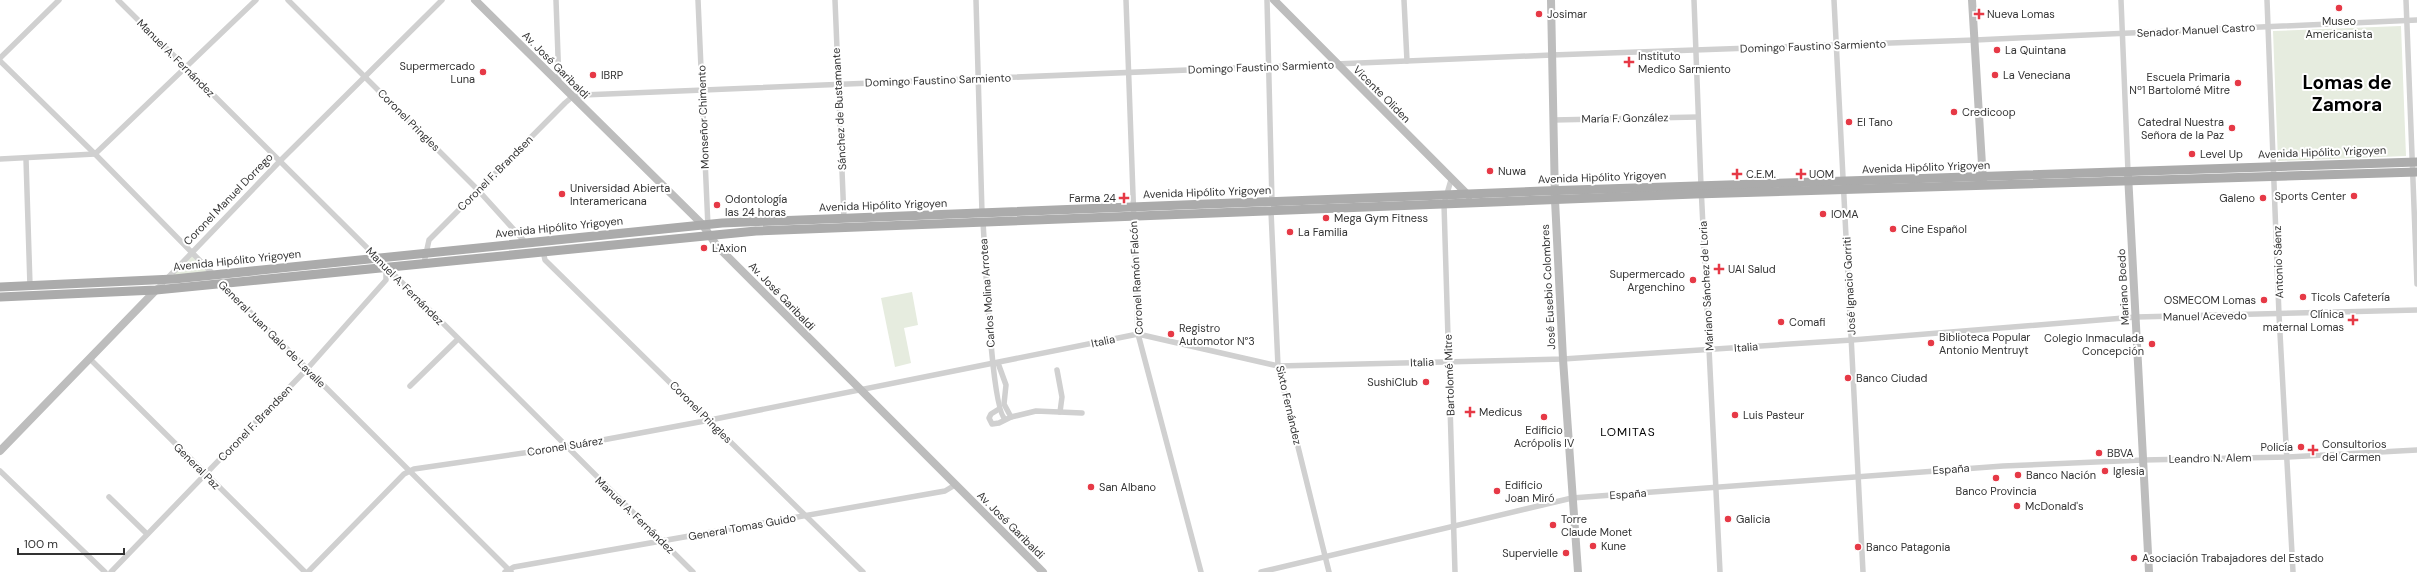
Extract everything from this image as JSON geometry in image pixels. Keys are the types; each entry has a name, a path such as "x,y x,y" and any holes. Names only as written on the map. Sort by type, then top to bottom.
{"main road":[{"name":"Avenida Hipólito Yrigoyen","path":"1445,200 1468,195 1555,195 1983,182 2275,170 2415,162"},
{"name":"Avenida Hipólito Yrigoyen","path":"2275,170 2415,172"},
{"name":"Avenida Hipólito Yrigoyen","path":"0,296 156,290 710,234 1132,207 1271,206 1445,200 1475,203 1555,195"},
{"name":"Avenida Hipólito Yrigoyen","path":"0,287 165,280 705,224 844,219 1132,217 1271,206"}],"street":[{"path":"0,60 59,0"},
{"name":"Manuel A. Fernández","path":"118,0 566,447 694,572"},
{"path":"0,159 95,154 256,0"},
{"name":"Coronel Pringles","path":"288,0 478,190 526,243"},
{"name":"Coronel Manuel Dorrego","path":"0,451 280,161 442,0"},
{"name":"Av. José Garibaldi","path":"475,0 572,97 705,224 717,246 860,391 1043,572"},
{"path":"556,0 559,84"},
{"name":"Monseñor Chimento","path":"698,0 702,89 705,224"},
{"name":"Sánchez de Bustamante","path":"835,0 844,219"},
{"name":"Carlos Molina Arrotea","path":"976,0 982,217 995,363"},
{"name":"Coronel Ramón Falcón","path":"1126,0 1132,217 1138,334 1201,572"},
{"name":"Sixto Fernández","path":"1268,0 1271,206 1278,366 1329,572"},
{"name":"Vicente Oliden","path":"1274,0 1475,203"},
{"path":"1404,0 1407,61"},
{"name":"José Eusebio Colombres","path":"1551,0 1555,195 1563,359 1578,572"},
{"name":"Mariano Sánchez de Loria","path":"1694,0 1701,190 1720,572"},
{"name":"José Ignacio Gorriti","path":"1834,0 1863,572"},
{"path":"1972,0 1983,182"},
{"name":"Mariano Boedo","path":"2121,0 2128,176 2149,572"},
{"name":"Antonio Sáenz","path":"2267,0 2275,170 2279,315 2288,457 2293,572"},
{"path":"2406,0 2415,162 2417,284"},
{"name":"Senador Manuel Castro","path":"1975,40 2417,20"},
{"name":"Domingo Faustino Sarmiento","path":"572,97 702,89 1552,55 1975,40"},
{"name":"General Juan Galo de Lavalle","path":"0,60 508,571"},
{"name":"Coronel F. Brandsen","path":"425,252 429,240 572,97"},
{"name":"María F. González","path":"1553,120 1698,117"},
{"path":"26,158 30,286"},
{"name":"Bartolomé Mitre","path":"1451,180 1445,200 1455,572"},
{"name":"Coronel Pringles","path":"543,251 545,260 710,420 863,572"},
{"path":"424,263 425,252"},
{"name":"Coronel F. Brandsen","path":"111,572 307,369 386,280 386,267"},
{"name":"Manuel Acevedo","path":"1993,329 2136,317 2279,315 2417,310"},
{"name":"Italia","path":"860,391 1138,334 1278,366 1563,359 1993,329"},
{"path":"410,386 458,339"},
{"name":"General Paz","path":"90,359 305,572"},
{"path":"995,363 999,409 1005,419"},
{"path":"995,363 1006,385 1004,404 1011,417"},
{"path":"1057,370 1062,397 1060,412"},
{"name":"Coronel Suárez","path":"409,471 566,447 860,391"},
{"path":"999,409 991,414 990,422 994,424 1011,417 1036,412 1082,413"},
{"name":"Leandro N. Alem","path":"2003,466 2143,460 2288,457 2417,450"},
{"name":"España","path":"1261,572 1572,498 2003,466"},
{"path":"0,471 105,572"},
{"path":"308,572 409,471"},
{"name":"General Tomas Guido","path":"508,571 662,541 945,491 956,485"},
{"path":"110,497 147,534"}],"shaded area":[{"path":"2401,26 2406,156 2278,161 2273,31"},
{"path":"191,253 211,273 168,278"},
{"path":"912,292 918,325 904,328 911,363 895,367 881,298"}],"place":[{"name":"Museo Americanista","path":"2339,8"},
{"name":"Josimar","path":"1539,14"},
{"name":"Nueva Lomas","path":"1979,14"},
{"name":"La Quintana","path":"1997,50"},
{"name":"Instituto Medico Sarmiento","path":"1629,62"},
{"name":"Supermercado Luna","path":"483,72"},
{"name":"IBRP","path":"593,75"},
{"name":"La Veneciana","path":"1995,75"},
{"name":"Escuela Primaria Nº1 Bartolomé Mitre","path":"2238,83"},
{"name":"Credicoop","path":"1954,112"},
{"name":"El Tano","path":"1849,122"},
{"name":"Catedral Nuestra Señora de la Paz","path":"2232,128"},
{"name":"Level Up","path":"2192,154"},
{"name":"Nuwa","path":"1490,171"},
{"name":"C.E.M.","path":"1737,174"},
{"name":"UOM","path":"1801,174"},
{"name":"Universidad Abierta Interamericana","path":"562,194"},
{"name":"Sports Center","path":"2354,196"},
{"name":"Farma 24","path":"1124,198"},
{"name":"Galeno","path":"2263,198"},
{"name":"Odontología las 24 horas","path":"717,205"},
{"name":"IOMA","path":"1823,214"},
{"name":"Mega Gym Fitness","path":"1326,218"},
{"name":"Cine Español","path":"1893,229"},
{"name":"La Familia","path":"1290,232"},
{"name":"L'Axion","path":"704,248"},
{"name":"UAI Salud","path":"1719,269"},
{"name":"Supermercado Argenchino","path":"1693,280"},
{"name":"Ticols Cafetería","path":"2303,297"},
{"name":"OSMECOM Lomas","path":"2264,300"},
{"name":"Clínica maternal Lomas","path":"2353,320"},
{"name":"Comafi","path":"1781,322"},
{"name":"Registro Automotor N°3","path":"1171,334"},
{"name":"Biblioteca Popular Antonio Mentruyt","path":"1931,343"},
{"name":"Colegio Inmaculada Concepción","path":"2152,344"},
{"name":"Banco Ciudad","path":"1848,378"},
{"name":"SushiClub","path":"1426,382"},
{"name":"Medicus","path":"1470,412"},
{"name":"Luis Pasteur","path":"1735,415"},
{"name":"Edificio Acrópolis IV","path":"1544,417"},
{"name":"Policía","path":"2301,447"},
{"name":"Consultorios del Carmen","path":"2313,450"},
{"name":"BBVA","path":"2099,453"},
{"name":"Iglesia","path":"2105,471"},
{"name":"Banco Nación","path":"2018,475"},
{"name":"Banco Provincia","path":"1996,478"},
{"name":"San Albano","path":"1091,487"},
{"name":"Edificio Joan Miró","path":"1497,491"},
{"name":"McDonald's","path":"2017,506"},
{"name":"Galicia","path":"1728,519"},
{"name":"Torre Claude Monet","path":"1553,525"},
{"name":"Kune","path":"1593,546"},
{"name":"Banco Patagonia","path":"1858,547"},
{"name":"Supervielle","path":"1566,553"},
{"name":"Asociación Trabajadores del Estado","path":"2134,558"}],"district":[{"name":"Lomas de Zamora","path":"2347,93"},
{"name":"LOMITAS","path":"1628,432"}]}
